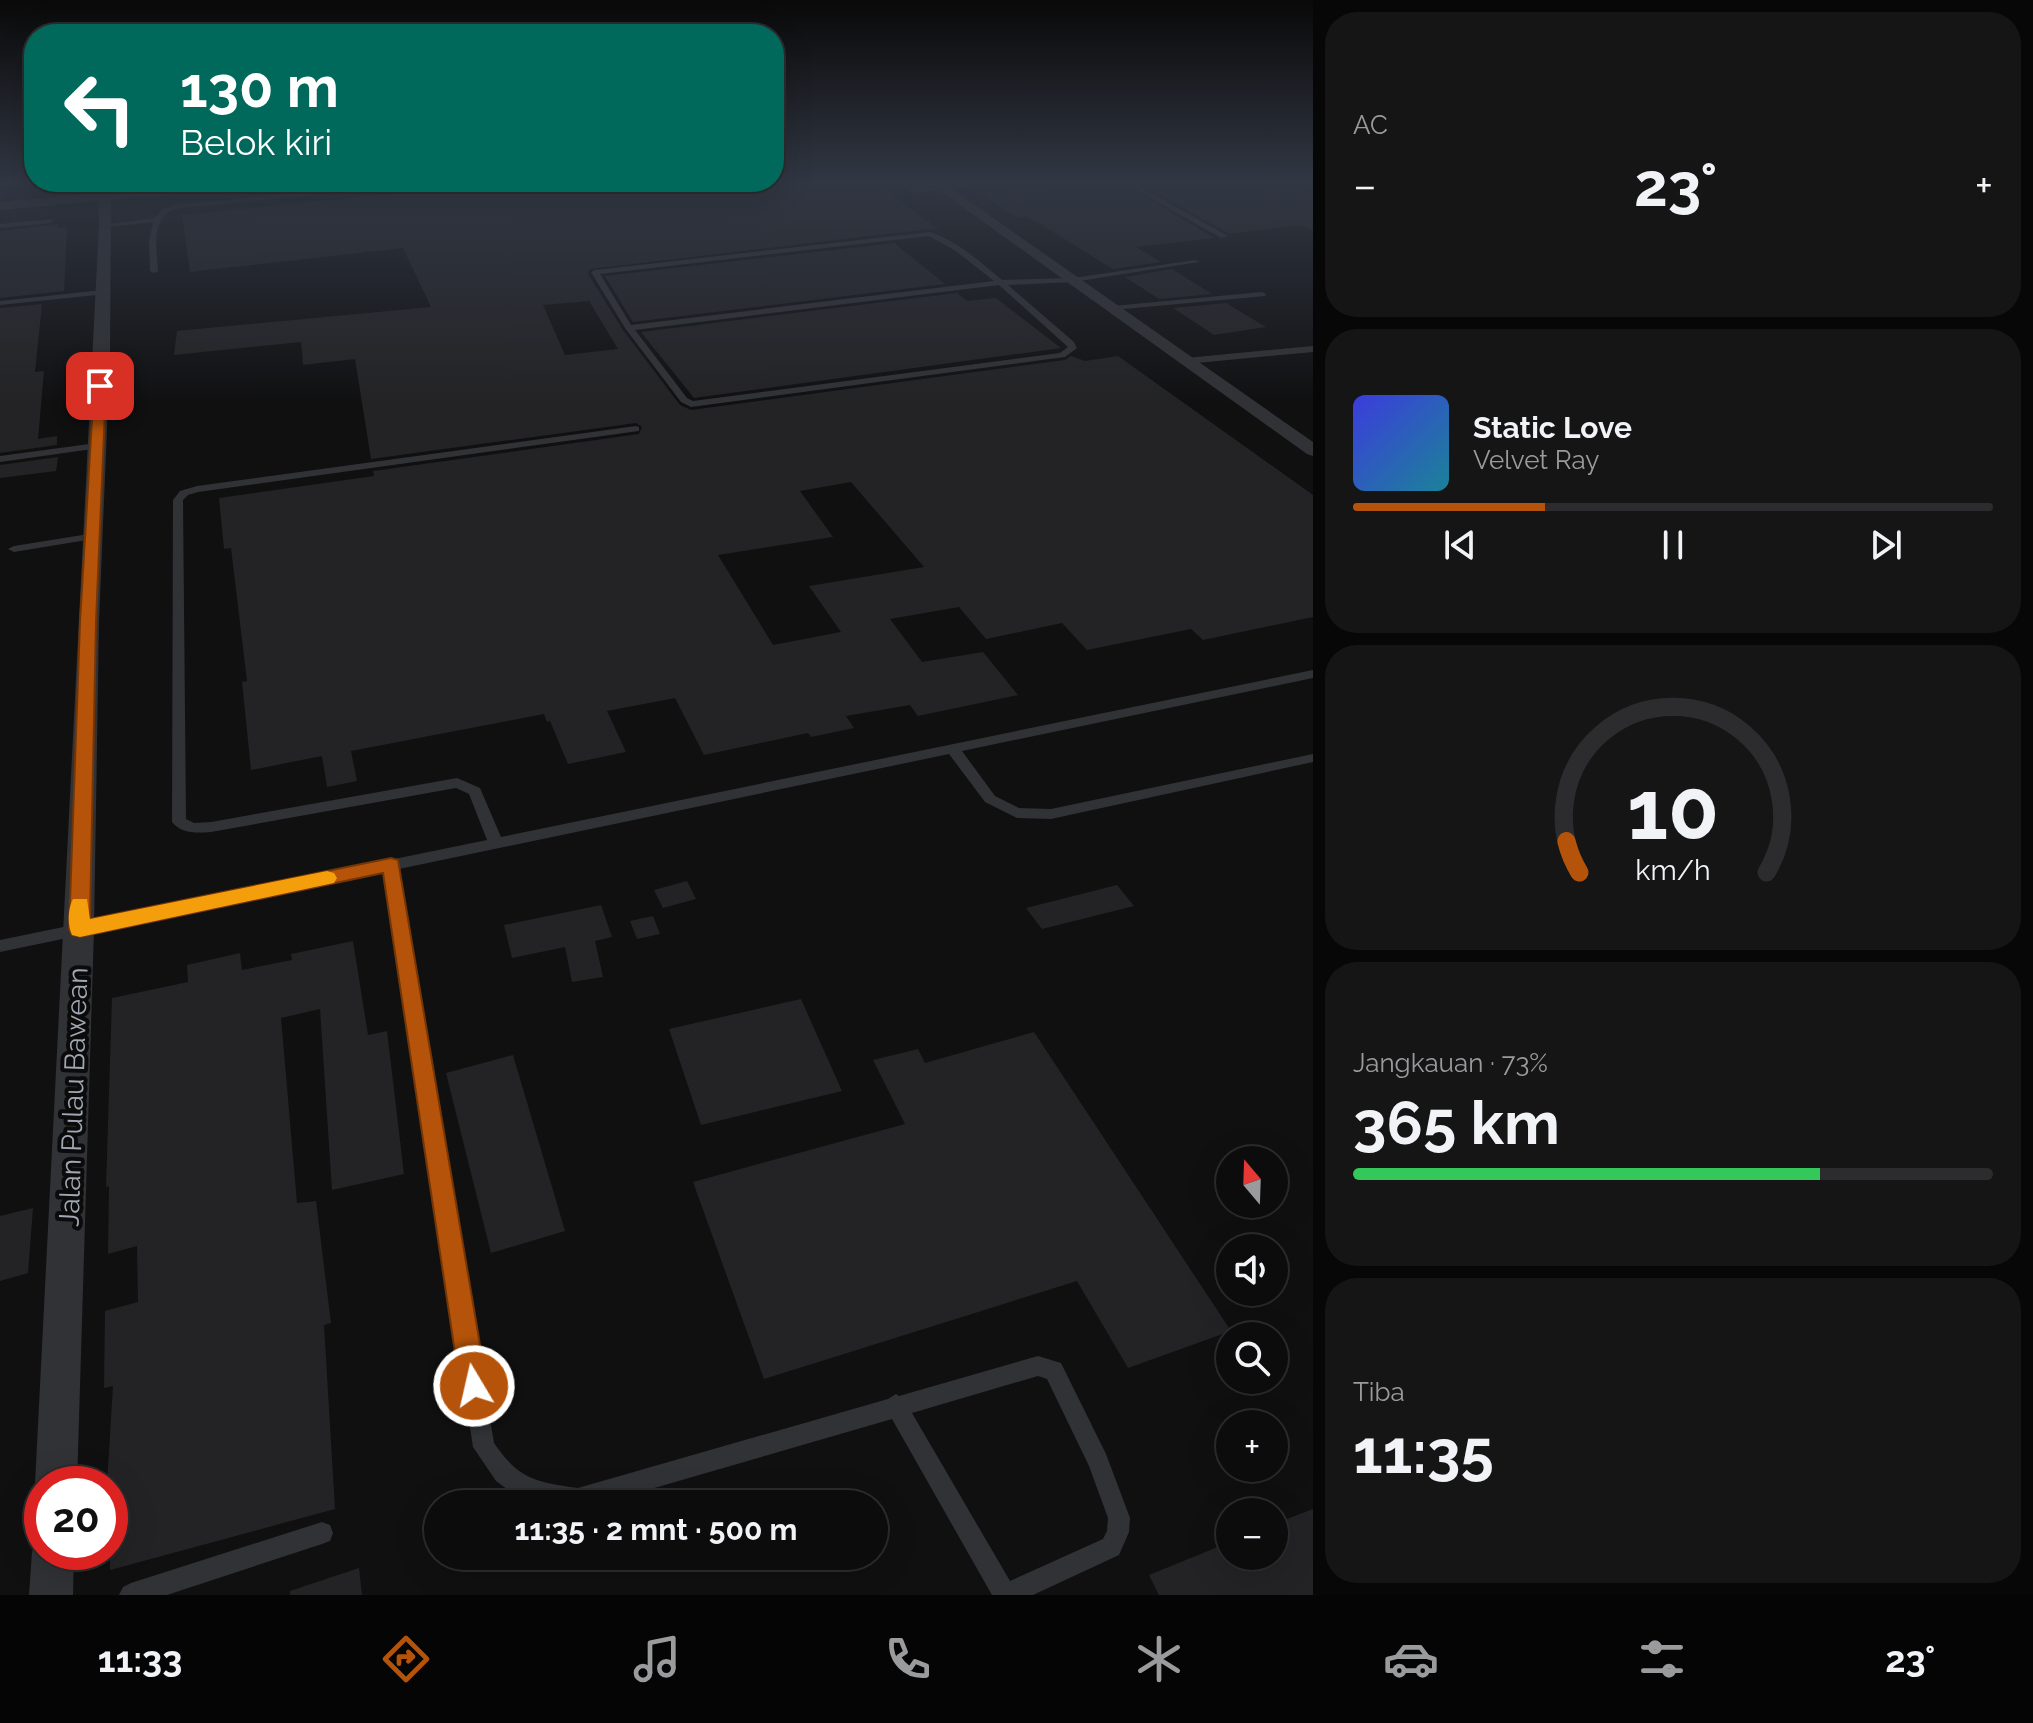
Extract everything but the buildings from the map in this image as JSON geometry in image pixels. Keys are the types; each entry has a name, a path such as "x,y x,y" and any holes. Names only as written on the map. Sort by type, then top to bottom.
{"street":[{"name":"Jalan Pulau Bawean","path":"57,1466 105,254"},
{"path":"1037,254 1313,450"},
{"path":"51,1595 52,1570"}],"lane":[{"path":"154,254 154,271"},
{"path":"750,254 595,272 629,328 684,400 695,404 1062,355 1071,351 1071,344 964,254"},
{"path":"629,328 999,283 1073,280 1195,262"},
{"path":"0,303 103,292"},
{"path":"1113,308 1262,294"},
{"path":"1186,361 1313,349"},
{"path":"496,843 475,791 464,783 211,827 192,828 179,822 178,500 184,493 197,489 636,429"},
{"path":"0,459 97,446"},
{"path":"14,549 95,536"},
{"path":"0,946 1313,674"},
{"path":"952,748 990,799 1017,813 1051,814 1313,758"},
{"path":"391,865 484,1447 497,1469 528,1492 578,1499 896,1405 1038,1366 1054,1370 1098,1462 1119,1518 1118,1532 1111,1547 1006,1595 896,1405"},
{"path":"131,1595 322,1533"}],"slow traffic":[{"path":"80,904 80,929 327,878"}],"route":[{"path":"100,386 95,536 88,622 80,929 391,865 474,1386"}]}
